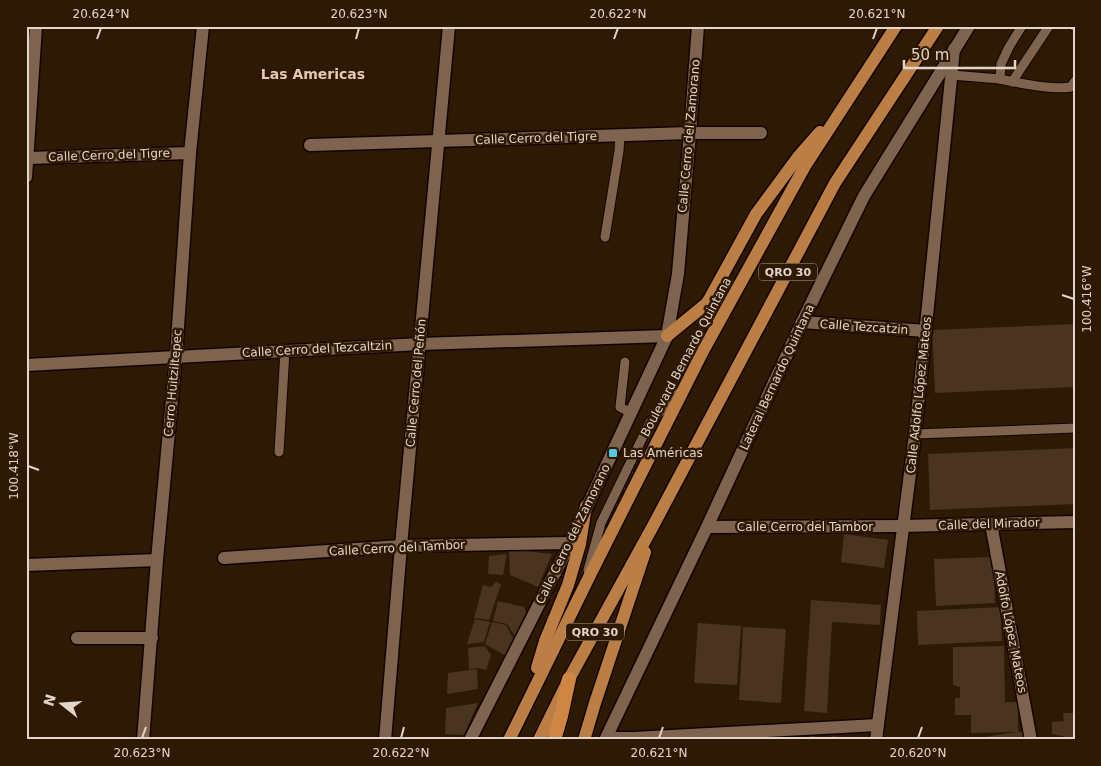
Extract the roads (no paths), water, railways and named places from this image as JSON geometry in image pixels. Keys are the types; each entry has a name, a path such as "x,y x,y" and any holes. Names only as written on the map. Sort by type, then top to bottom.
{"highway":[{"path":"554,740 569,679"}],"main road":[{"name":"Boulevard Bernardo Quintana","path":"509,740 583,588 703,351 805,166 896,26"},
{"name":"QRO 30","path":"539,740 569,679 653,526 835,183 938,26"},
{"path":"667,336 706,304 756,214 798,157 847,102"},
{"path":"529,698 545,640 570,577 580,544 586,506"},
{"path":"584,740 653,526"}],"street":[{"path":"26,177 31,40 36,26"},
{"name":"Cerro Huitziltepec","path":"144,740 157,560 176,356 190,153 203,26"},
{"name":"Calle Cerro del Peñón","path":"385,740 449,26"},
{"name":"Calle Cerro del Zamorano","path":"470,740 570,543 667,336 678,274 698,26"},
{"name":"Lateral Bernardo Quintana","path":"606,739 708,527 802,322 864,196 970,26"},
{"name":"Calle Adolfo López Mateos","path":"876,740 915,434 954,49"},
{"name":"Calle Cerro del Tigre","path":"310,145 690,133 761,133"},
{"name":"Calle Cerro del Tigre","path":"28,158 190,153"},
{"name":"Calle Tezcatzin","path":"802,322 926,331"},
{"name":"Calle Cerro del Tezcaltzin","path":"26,365 420,344 667,336"},
{"name":"Calle del Mirador","path":"903,526 1075,522"},
{"name":"Adolfo López Mateos","path":"991,524 1031,740"},
{"name":"Calle Cerro del Tambor","path":"708,527 903,526"},
{"name":"Calle Cerro del Tambor","path":"224,558 401,546 570,543"},
{"path":"26,565 157,560"},
{"path":"77,638 152,638"},
{"path":"606,739 634,739 878,724"}],"lane":[{"path":"1000,79 1001,64 1022,26"},
{"path":"1012,82 1049,26"},
{"path":"952,75 1000,79 1062,88 1071,86 1075,81"},
{"path":"605,237 620,135"},
{"path":"279,452 285,351"},
{"path":"625,362 620,407 632,412"},
{"path":"915,434 1075,428"}],"place":[{"name":"Las Américas","path":"613,453"}],"district":[{"name":"Las Americas","path":"313,74"}]}
